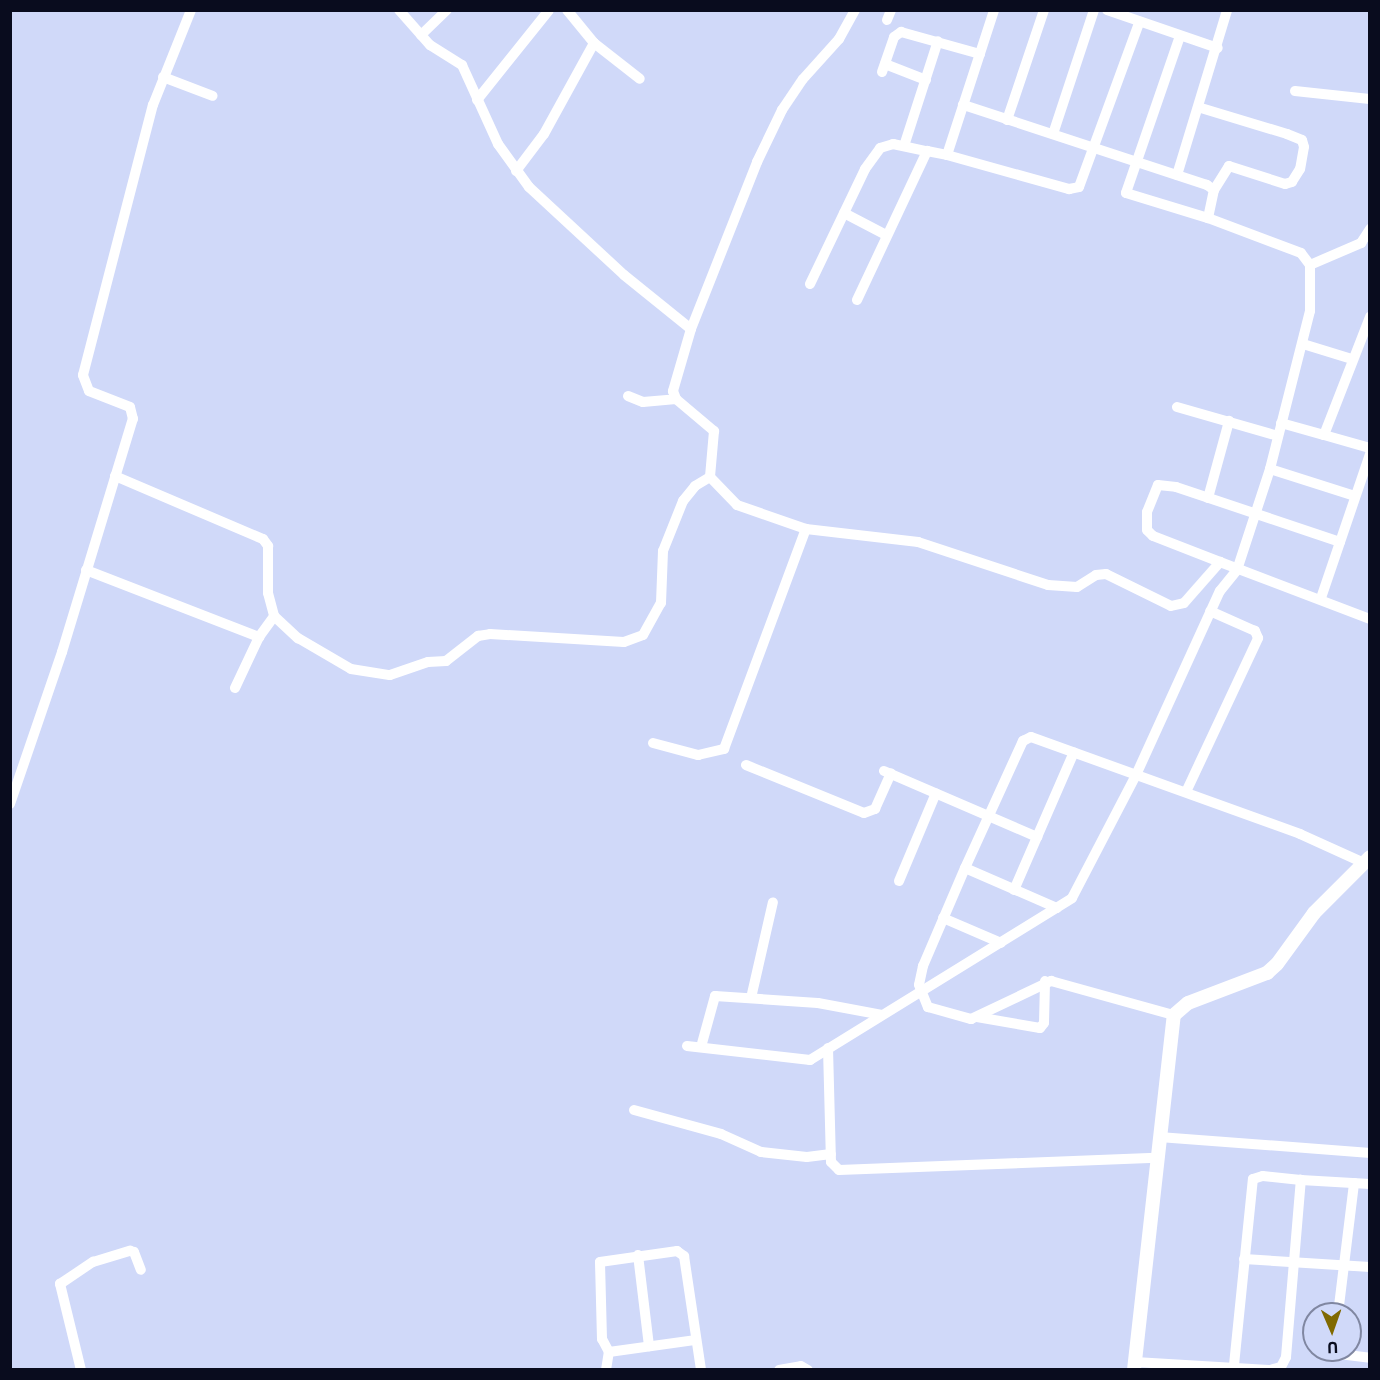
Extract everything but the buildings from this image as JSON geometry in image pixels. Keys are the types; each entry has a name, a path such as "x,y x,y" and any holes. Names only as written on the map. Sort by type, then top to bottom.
{"street":[{"path":"10,804 86,570 132,412 127,405 89,391 82,375 163,77 191,10"},
{"path":"399,10 421,35 462,65 498,144 529,187 624,275 691,329"},
{"path":"421,35 447,10"},
{"path":"477,100 549,10"},
{"path":"567,10 594,43 640,79"},
{"path":"855,10 839,39 803,79 782,110 757,162 691,329 674,384 676,399 714,431 710,477 737,505 806,529 918,542 1048,585 1077,587 1096,575 1106,574 1171,606 1184,603 1220,562"},
{"path":"947,155 994,10"},
{"path":"1007,120 1044,10"},
{"path":"1053,134 1094,10"},
{"path":"1107,10 1139,23 1218,48"},
{"path":"1178,175 1201,108 1227,10"},
{"path":"810,284 865,169 880,148 904,146 947,155 1074,189 1081,183 1139,23"},
{"path":"926,80 883,68 898,33 938,41 980,54"},
{"path":"687,1046 805,1061 1001,943 1057,908 1079,891 1136,775 1210,611 1220,591 1238,570 1270,469 1303,344 1313,286 1310,265 1298,250 1208,218 1126,195 1135,162 1180,36"},
{"path":"904,146 938,41"},
{"path":"516,171 544,134 594,43"},
{"path":"163,77 213,96"},
{"path":"1295,91 1370,99"},
{"path":"963,105 1178,175 1214,190"},
{"path":"1201,108 1302,140 1304,147 1300,169 1292,182 1278,182 1229,166 1214,190 1208,218"},
{"path":"857,300 927,151"},
{"path":"844,213 886,235"},
{"path":"1310,265 1365,245 1370,229"},
{"path":"1324,435 1370,317"},
{"path":"1303,344 1352,359"},
{"path":"628,396 643,402 676,399"},
{"path":"1177,407 1278,436"},
{"path":"1208,498 1229,421"},
{"path":"1281,423 1370,448"},
{"path":"1321,598 1370,454"},
{"path":"1270,469 1355,496"},
{"path":"115,476 263,539 268,546 268,593 274,616 298,638 351,669 377,674 446,661 478,636 490,634 630,642 643,635 658,611 662,593 663,551 683,501 694,486 710,477"},
{"path":"1340,542 1208,498 1158,485 1147,512 1147,530 1152,536 1238,570 1321,598 1370,619"},
{"path":"653,743 698,755 724,749 806,529"},
{"path":"86,570 259,637"},
{"path":"1186,792 1258,638 1255,630 1210,611"},
{"path":"235,688 259,637 274,616"},
{"path":"1045,981 1044,1023 1040,1028 936,1012 928,1007 922,991 923,966 943,918 1023,741 1033,737 1367,860 1314,913 1277,964 1267,973 1188,1003 1174,1016 1156,1158 1135,1366 1234,1365 1269,1370 1285,1362 1300,1180"},
{"path":"1014,890 1074,752"},
{"path":"746,765 864,813 875,809 888,772 1037,837"},
{"path":"898,881 936,793"},
{"path":"965,868 1057,908"},
{"path":"751,998 773,902"},
{"path":"943,918 1001,943"},
{"path":"977,1017 1045,981 1080,986 1174,1016"},
{"path":"701,1047 712,998 751,998 818,1003 882,1015"},
{"path":"828,1048 831,1154 835,1168 857,1170 1156,1158"},
{"path":"634,1110 721,1134 761,1152 807,1156 831,1154"},
{"path":"1159,1137 1370,1153"},
{"path":"1234,1365 1253,1179 1263,1176 1370,1184"},
{"path":"1339,1302 1354,1183"},
{"path":"81,1370 60,1284 93,1262 130,1251 134,1252 141,1270"},
{"path":"606,1370 609,1352 602,1339 597,1266 604,1259 677,1251 682,1254 701,1370"},
{"path":"638,1255 649,1346"},
{"path":"1244,1259 1293,1264 1370,1267"},
{"path":"609,1352 696,1340"},
{"path":"779,1370 801,1366 808,1370"}]}
